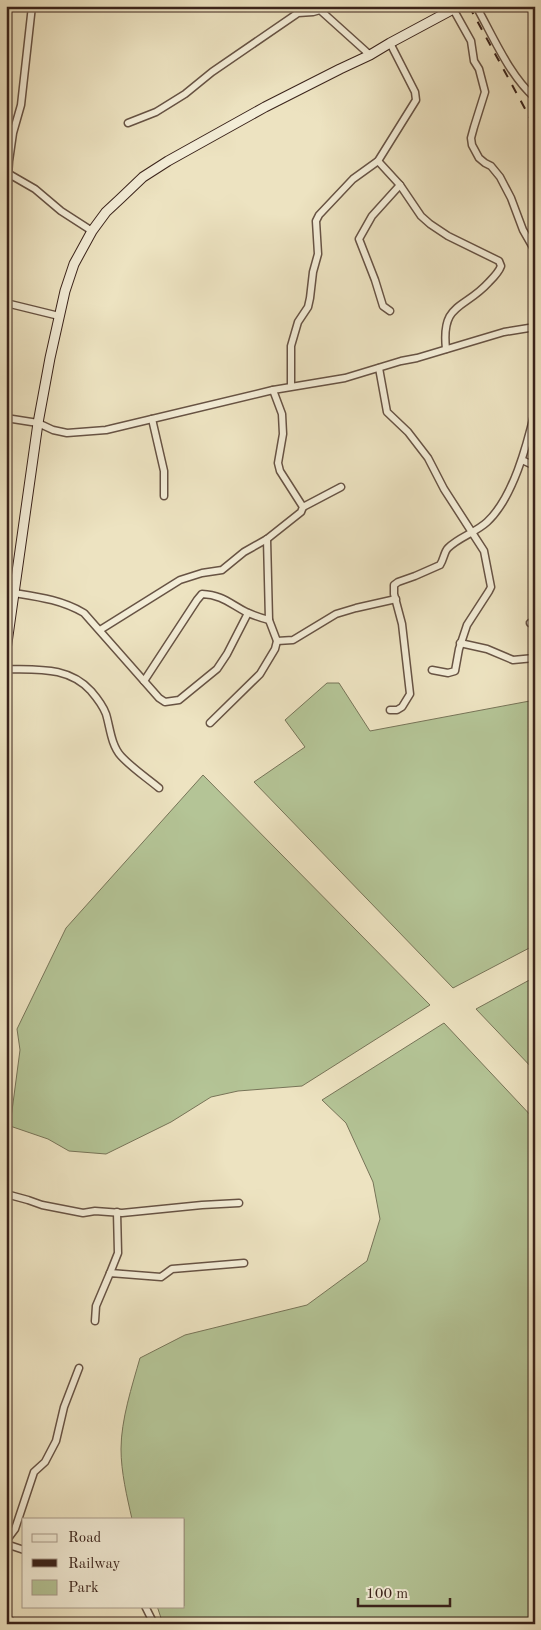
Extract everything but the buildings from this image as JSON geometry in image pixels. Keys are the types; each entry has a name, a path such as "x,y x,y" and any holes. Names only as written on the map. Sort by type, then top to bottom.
{"main road":[{"path":"6,650 38,423 59,316 74,264 92,231 106,212 138,182 168,161 265,107 370,55 455,7"}],"street":[{"path":"6,208 8,171 13,133 21,105 32,6"},
{"path":"476,6 510,66 521,83 535,98"},
{"path":"455,7 471,41 474,61 479,69 479,76 485,92 471,138 472,145 479,158 491,166 500,177 511,198 523,230 535,251"},
{"path":"128,123 156,112 185,94 212,72 298,13 320,10 370,55"},
{"path":"291,386 291,346 298,322 308,307 313,272 317,261 316,220 353,179 378,161 417,96 390,43"},
{"path":"378,161 430,224 448,236 499,261 501,266 500,270 486,286 449,316 445,325 446,349"},
{"path":"8,171 35,189 61,211 92,231"},
{"path":"390,312 383,306 359,239 372,216 400,186"},
{"path":"6,303 59,316"},
{"path":"6,418 38,423 53,430 79,433 106,430 291,386 345,378 504,332 534,328"},
{"path":"379,368 387,412 408,432 428,458 444,489 484,551 491,587 486,599 467,625 460,643 455,671 448,673 432,670"},
{"path":"273,390 282,414 283,434 278,463 280,471 303,507"},
{"path":"390,710 397,710 402,707 410,694 402,624 394,585 440,565 446,550 488,522 502,503 522,460 535,411"},
{"path":"152,419 164,471 164,496"},
{"path":"522,460 535,466"},
{"path":"100,630 180,580 202,573 222,570 244,552 267,539 301,512 303,507 341,488"},
{"path":"210,723 260,674 278,641 269,620 267,539"},
{"path":"14,593 55,600 71,605 84,613 165,702 178,700 217,669 248,613"},
{"path":"144,681 202,594 224,598 248,613 269,620"},
{"path":"278,641 293,640 336,614 396,599"},
{"path":"460,643 487,650 513,660 534,658"},
{"path":"6,669 44,669 69,674 84,684 96,696 105,711 114,745 121,756 159,788"},
{"path":"6,1194 42,1205 83,1213 239,1204"},
{"path":"95,1321 96,1306 118,1253 117,1212"},
{"path":"110,1273 161,1277 172,1269 244,1263"},
{"path":"22,1549 6,1542 15,1529 34,1472 45,1462 56,1441 64,1407 79,1368"},
{"path":"146,1608 154,1624"},
{"path":"6,1617 14,1624"}],"green space":[{"path":"327,683 339,683 370,731 535,700 535,945 453,988 254,782 305,747 285,720"},
{"path":"203,775 430,1005 302,1086 238,1091 211,1097 171,1122 106,1154 69,1151 48,1139 10,1126 20,1050 17,1029 66,928"},
{"path":"535,977 535,1071 476,1009"},
{"path":"444,1023 535,1120 535,1624 163,1624 158,1608 185,1608 185,1518 132,1518 123,1475 121,1438 140,1358 185,1335 307,1305 367,1261 380,1219 373,1182 346,1123 322,1100"}],"railway":[{"path":"469,6 535,127"}]}
